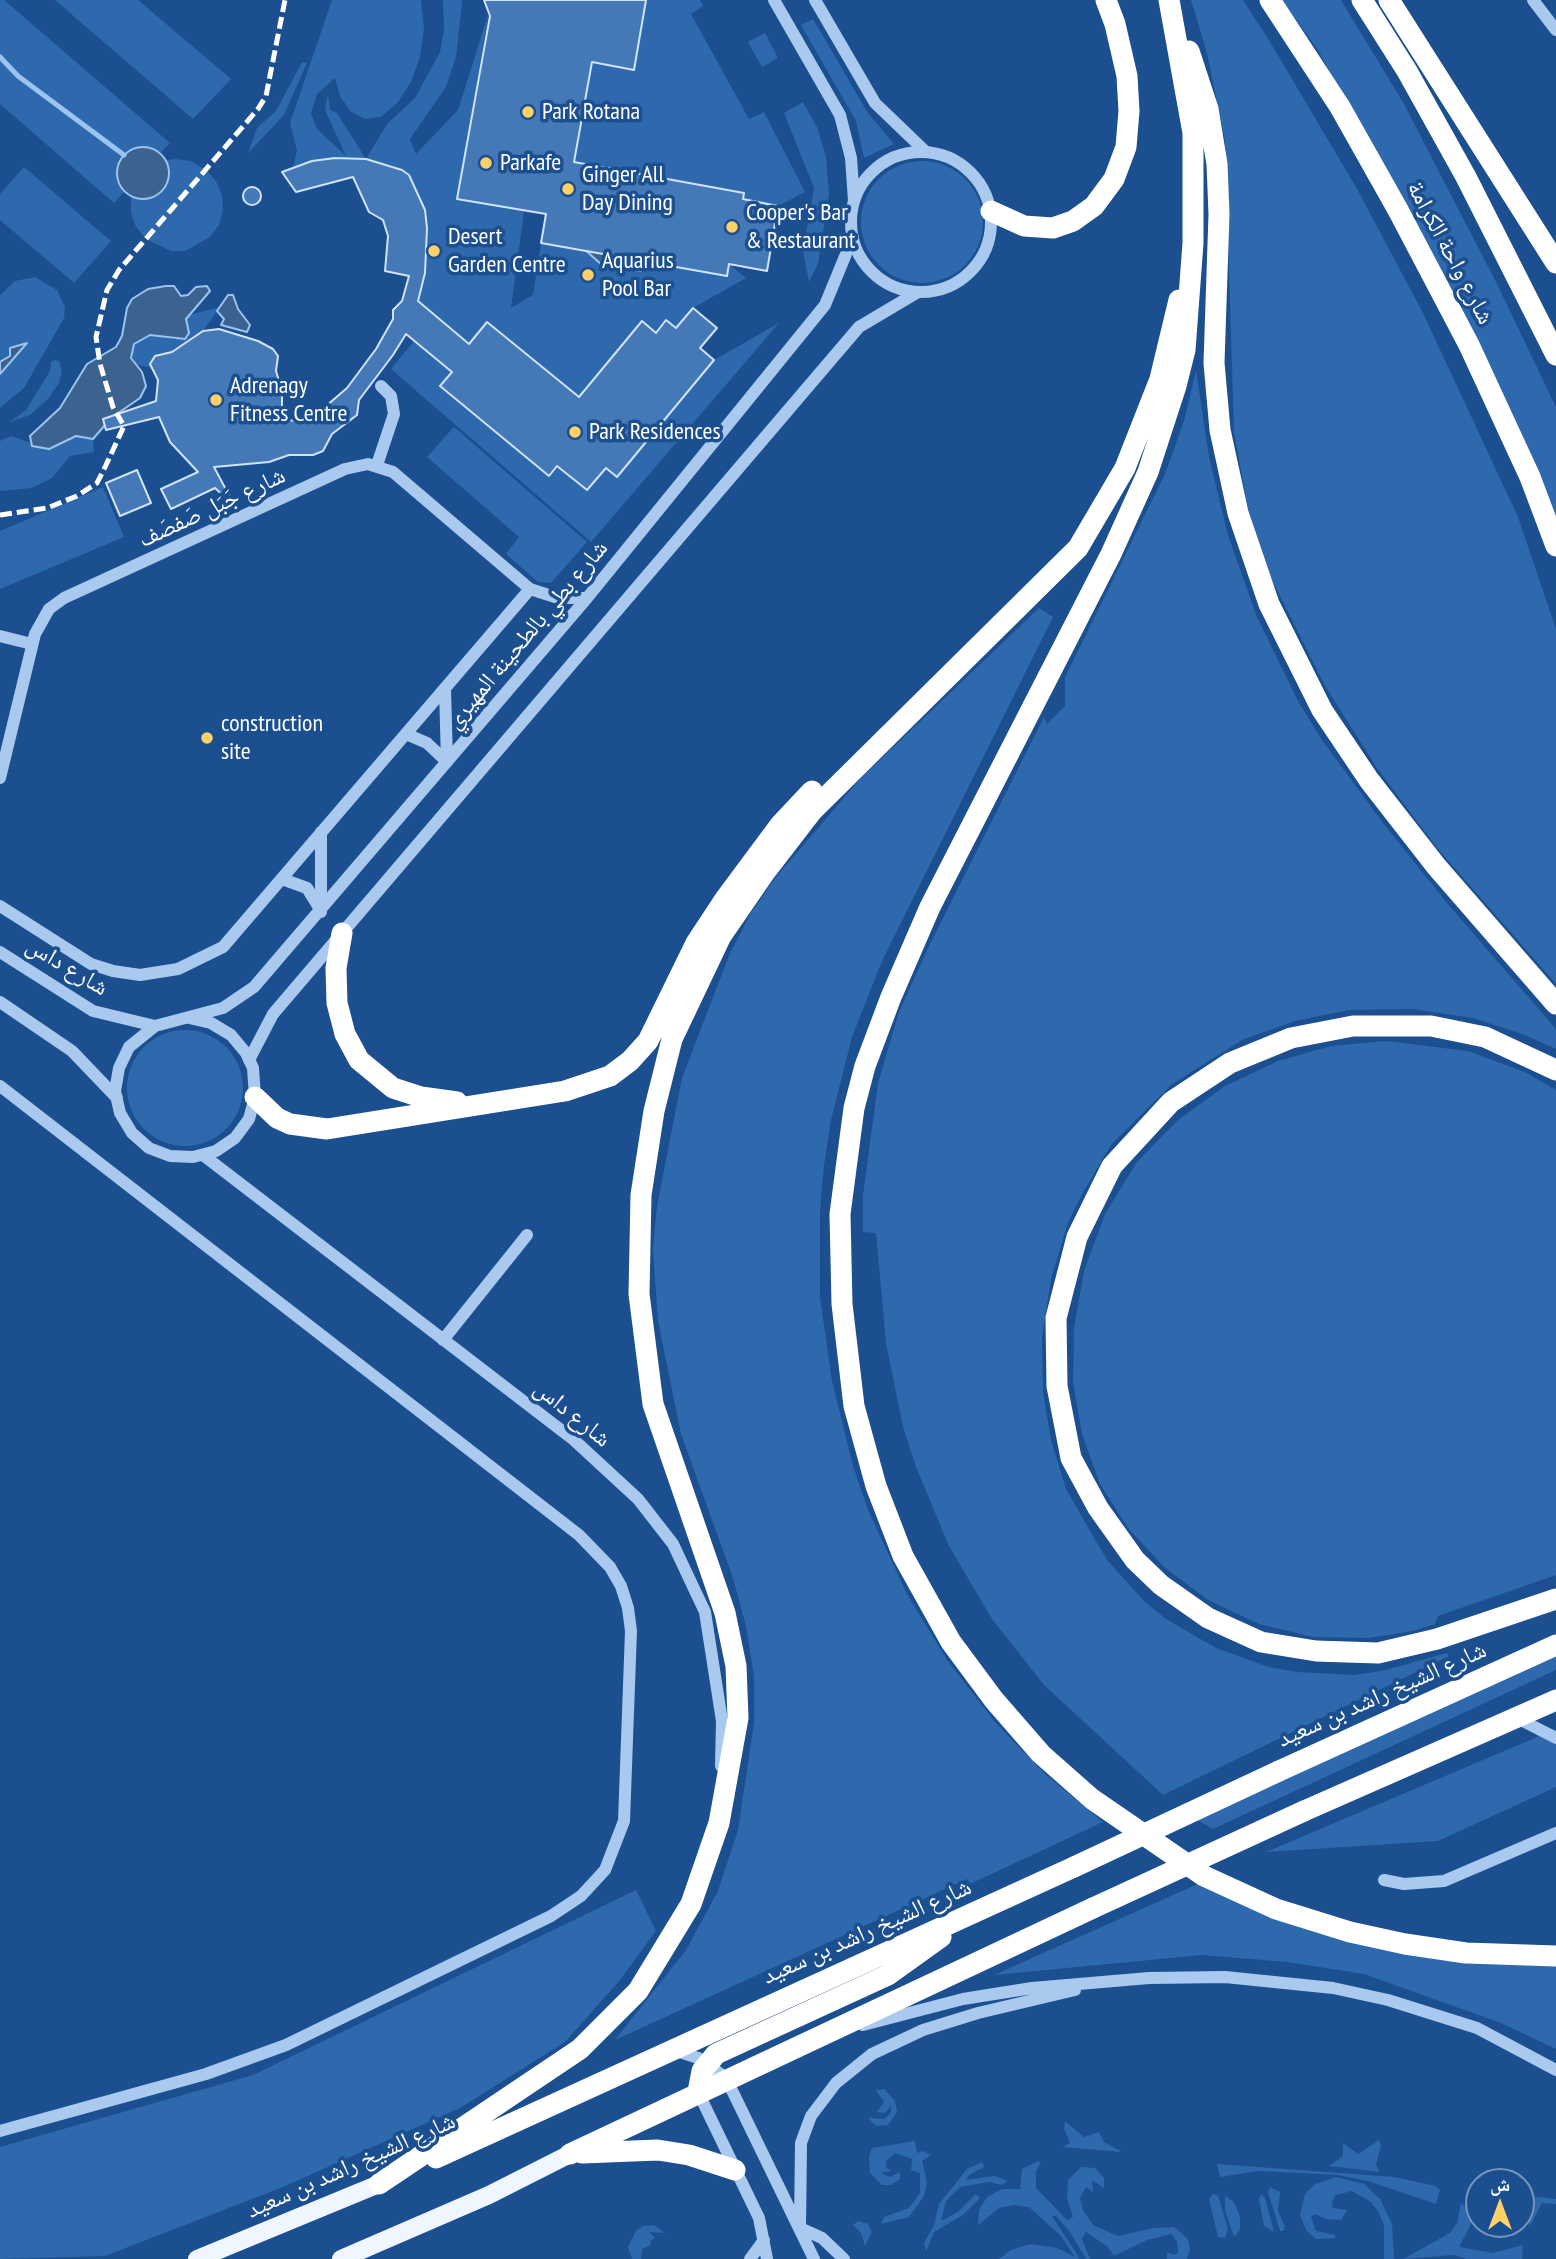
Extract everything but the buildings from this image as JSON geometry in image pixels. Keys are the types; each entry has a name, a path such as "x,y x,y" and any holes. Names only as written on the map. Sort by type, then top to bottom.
{"highway":[{"path":"991,211 1024,226 1053,228 1073,221 1094,206 1114,179 1126,146 1129,111 1127,76 1115,24 1106,0"},
{"name":"شارع واحة الكرامة","path":"1270,0 1340,107 1405,222 1530,477 1556,545"},
{"name":"شارع واحة الكرامة","path":"1362,0 1407,71 1466,177 1556,355"},
{"path":"1389,0 1556,263"},
{"path":"1171,7 1193,133 1193,243 1185,350 1148,472 1111,554 930,907 865,1066 854,1108 840,1214 842,1304 854,1406 876,1486 903,1556 951,1642 994,1700 1041,1754 1092,1799 1204,1876 1276,1909 1350,1932 1405,1944 1466,1953 1556,1956"},
{"path":"1171,7 1200,81 1217,163 1219,214 1214,352 1220,430 1238,513 1269,604 1322,710 1369,780 1436,866 1556,1004"},
{"path":"379,2184 580,2049 638,1991 691,1904 719,1823 738,1718 736,1666 725,1612 653,1405 639,1294 641,1195 654,1111 672,1039 715,948 765,872 812,811 1079,548 1125,468 1160,379 1193,243"},
{"path":"256,1097 277,1118 314,1130 581,1088 610,1076 630,1061 656,1027 696,943 764,846 823,779 887,736"},
{"path":"342,933 336,968 337,1003 345,1034 359,1060 380,1080 407,1093 476,1105"},
{"path":"1556,1070 1485,1037 1431,1026 1353,1026 1291,1038 1230,1063 1171,1102 1112,1166 1077,1237 1056,1318 1057,1386 1071,1458 1098,1508 1143,1568 1161,1585 1208,1618 1261,1642 1316,1651 1378,1653 1437,1639 1556,1599"},
{"name":"شارع الشيخ راشد بن سعيد","path":"379,2184 669,2049 955,1923 1279,1770 1556,1645"},
{"path":"570,2154 726,2078 1093,1908 1556,1700"},
{"path":"698,2092 702,2071 707,2063 727,2048 888,1975 923,1952 955,1923"},
{"path":"570,2154 658,2150 690,2155 735,2170"}],"main road":[{"path":"341,2259 489,2195 570,2154"},
{"name":"شارع الشيخ راشد بن سعيد","path":"197,2259 379,2184"}],"street":[{"path":"774,0 840,115 851,158 853,237 859,254 876,275 900,288 918,292 938,290 958,282 974,269 985,252 991,232 991,211 984,189 969,170 949,158 926,152 902,154 881,165 864,181 854,202"},
{"path":"815,0 875,103 926,152"},
{"path":"1533,0 1556,30"},
{"name":"شارع بطي بالطحينة المهيري","path":"189,1018 223,1008 244,995 321,912 587,598 825,304 853,237"},
{"path":"249,1060 273,1014 859,327 918,292"},
{"path":"381,386 391,396 394,414 377,465 393,472 530,589 558,597 587,598"},
{"name":"شارع جَبَل صَفصَف","path":"0,778 32,644 43,616 64,598 345,469 377,465"},
{"path":"2,910 91,964 140,975 178,969 223,947 530,589"},
{"path":"0,636 32,644"},
{"path":"445,688 447,762"},
{"path":"406,734 427,743 447,762"},
{"path":"321,832 321,912"},
{"path":"282,878 307,888 321,912"},
{"name":"شارع داس","path":"0,952 93,1011 155,1026"},
{"path":"0,1002 72,1051 117,1098"},
{"path":"189,1018 211,1023 231,1035 249,1060 255,1074 256,1097 249,1119 235,1138 216,1151 203,1155 170,1156 149,1148 132,1133 120,1113 117,1098 118,1068 129,1047 155,1026 166,1021 189,1018"},
{"path":"0,1086 579,1535 610,1567 621,1586 631,1631 624,1821 609,1862 581,1896 551,1916 286,2045 206,2074 0,2132"},
{"name":"شارع داس","path":"203,1155 574,1440 638,1499 673,1544 705,1612 710,1642 722,1721 719,1823"},
{"path":"443,1340 527,1235"},
{"path":"1517,1718 1556,1738"},
{"path":"1384,1880 1404,1884 1444,1881 1556,1833"},
{"path":"808,2040 964,1999 1032,1988 1116,1980 1225,1977 1334,1988 1445,2016 1512,2044 1556,2070"},
{"path":"800,2228 799,2158 805,2128 824,2097 852,2068 896,2042 951,2021 1116,1980"},
{"path":"669,2049 707,2063 726,2078 812,2253 800,2259"},
{"path":"698,2092 759,2218 768,2258"},
{"path":"800,2228 822,2238 844,2259"},
{"path":"750,2259 764,2240"}],"shaded area":[{"path":"0,0 4,0 170,143 160,153 139,147 119,162 118,179 125,191 114,203 0,104"},
{"path":"55,0 138,0 231,79 193,119"},
{"path":"332,0 421,0 424,28 420,57 411,82 398,102 381,117 365,119 350,111 340,96 335,78 317,94 311,113 317,129 346,156 325,110 328,93 330,110 337,113 366,159 387,124 415,98 440,52 444,29 443,0 461,0 462,3 456,57 446,87 410,139 416,154 458,110 489,12 457,198 524,211 511,308 533,295 541,243 585,251 602,266 641,271 648,262 727,276 729,264 746,278 693,308 676,328 666,320 656,333 642,321 579,397 488,322 469,344 435,316 420,314 417,306 425,273 427,228 425,210 409,175 402,170 375,162 347,158 324,159 293,167 297,150 290,123"},
{"path":"646,0 700,0 703,6 691,14 749,119 764,112 805,192 778,206 743,199 744,193 574,162 592,62 633,70"},
{"path":"1191,0 1243,0 1267,37 1356,187 1423,313 1518,517 1556,629 1556,984 1437,848 1377,768 1325,686 1271,578 1248,509 1234,432 1225,141 1207,53"},
{"path":"1282,0 1341,0 1404,104 1497,284 1556,407 1556,540 1474,348 1318,50"},
{"path":"813,19 868,113 894,144 864,158 856,121 801,25"},
{"path":"765,33 778,58 762,67 748,42"},
{"path":"302,62 307,63 284,115 248,153 257,128 276,111"},
{"path":"803,102 817,127 826,157 829,194 818,264 809,282 803,251 814,188 784,113"},
{"path":"143,147 153,149 161,155 167,163 167,183 161,191 153,197 143,199 133,197 125,191 119,183 117,173 119,163 125,155 133,149"},
{"path":"166,160 191,161 206,170 216,181 222,195 223,211 219,225 210,237 185,251 171,251 146,239 136,227 131,213 131,196 134,197 167,164"},
{"path":"922,161 945,165 965,179 979,199 983,222 979,245 965,265 945,279 922,283 899,279 879,265 865,245 861,222 865,199 879,179 899,165"},
{"path":"24,167 111,241 74,283 0,220 0,194"},
{"path":"584,249 649,260 641,271 602,265"},
{"path":"35,277 57,290 65,307 64,318 24,388 0,408 0,374 26,344 10,348 10,356 0,362 0,295 15,281"},
{"path":"174,286 181,296 188,295 196,287 207,286 210,291 186,319 189,333 185,339 150,335 134,344 131,358 142,372 146,386 140,398 111,418 93,439 76,436 49,449 32,446 30,436 60,408 87,364 116,347 122,336 127,308 132,299 148,289"},
{"path":"228,295 233,295 238,309 250,325 247,332 221,325 224,319 217,311"},
{"path":"220,307 203,331 173,351 155,356 152,368 134,364 131,348 144,336 157,335 175,340 189,330 186,322 189,315"},
{"path":"779,323 591,542 391,369 414,341 452,372 440,386 549,476 557,466 587,490 606,468 617,476 714,360"},
{"path":"27,343 0,374 0,362 10,356 10,348"},
{"path":"59,361 62,371 59,383 48,399 30,415 10,422 26,410 50,371 51,362"},
{"path":"1196,370 1209,457 1228,535 1257,617 1298,701 1322,740 1383,823 1447,903 1556,1029 1556,1049 1525,1035 1473,1018 1412,1009 1349,1010 1295,1021 1242,1040 1171,1085 1111,1145 1081,1196 1068,1223 1051,1279 1042,1337 1043,1392 1051,1440 1066,1489 1107,1560 1144,1601 1166,1619 1216,1648 1269,1667 1297,1672 1354,1675 1382,1671 1447,1653 1449,1656 1163,1795 1044,1685 992,1619 949,1546 916,1467 903,1427 886,1343 876,1233 863,1232 863,1195 878,1083 899,1012 930,944 1044,717 1047,724 1065,706 1065,677 1165,474 1184,421"},
{"path":"454,427 587,542 551,583 538,582 506,554 519,537 427,457"},
{"path":"81,435 93,439 94,452 70,456 52,478 32,488 0,491 0,441 11,436 48,449"},
{"path":"103,487 124,537 0,589 0,531"},
{"path":"1039,608 1053,617 882,961 852,1037 831,1120 824,1165 820,1210 820,1297 832,1381 853,1466 868,1510 907,1594 947,1660 995,1722 1046,1775 1103,1822 970,1884 967,1879 615,2040 686,1950 718,1891 738,1830 754,1723 754,1676 746,1626 733,1578 681,1434 658,1321 653,1249 657,1206 682,1078 730,953 751,913 776,877 860,779"},
{"path":"185,1030 207,1034 226,1047 239,1066 243,1088 239,1110 226,1129 207,1142 185,1146 163,1142 144,1129 131,1110 127,1088 131,1066 144,1047 163,1034"},
{"path":"1386,1041 1468,1051 1525,1072 1556,1090 1556,1575 1438,1616 1435,1624 1413,1631 1368,1638 1313,1637 1259,1624 1208,1600 1164,1567 1128,1528 1100,1484 1082,1434 1073,1382 1074,1328 1084,1271 1105,1214 1137,1162 1178,1120 1225,1086 1278,1061 1331,1046"},
{"path":"1556,1649 1556,1670 1213,1829 1192,1817"},
{"path":"1556,1729 1556,1787 1438,1841 1266,1852"},
{"path":"1200,1883 1360,1945 1472,1964 1556,1966 1556,2049 1501,2023 1364,1974 1287,1962 1202,1955 994,1975"},
{"path":"636,1890 656,1931 620,1980 565,2042 460,2108 283,2187 105,2256 0,2259 0,2147 253,2075"},
{"path":"884,2089 895,2101 897,2112 888,2125 876,2126 868,2118 885,2119 891,2112 891,2106 885,2113 877,2112 884,2102 876,2090"},
{"path":"1065,2121 1084,2137 1099,2132 1104,2142 1122,2152 1062,2147 1070,2143 1064,2128"},
{"path":"1379,2140 1381,2146 1376,2164 1379,2172 1329,2166 1343,2156 1343,2143 1358,2154"},
{"path":"915,2141 917,2153 923,2151 931,2155 922,2161 927,2182 924,2196 909,2217 881,2224 884,2217 909,2208 920,2193 920,2173 911,2170 912,2159 895,2153 886,2161 886,2167 891,2171 881,2173 890,2177 900,2172 900,2179 891,2185 882,2185 870,2173 869,2156 872,2148"},
{"path":"1038,2161 1041,2163 1036,2171 1036,2188 1067,2220 1073,2217 1067,2198 1068,2180 1081,2167 1095,2168 1104,2178 1104,2188 1092,2180 1093,2192 1086,2187 1080,2198 1083,2210 1093,2225 1118,2236 1154,2228 1174,2227 1188,2239 1190,2249 1187,2259 1167,2259 1167,2252 1174,2255 1178,2253 1177,2241 1171,2234 1147,2240 1114,2256 1108,2247 1086,2232 1082,2239 1090,2259 1086,2259 1070,2232 1056,2216 1052,2216 1080,2259 999,2259 1011,2250 1030,2244 1057,2248 1075,2257 1061,2236 1029,2207 1013,2205 999,2208 978,2225 979,2210 987,2197 1002,2189 1020,2189 1022,2169"},
{"path":"982,2162 984,2167 969,2175 966,2180 995,2176 1008,2181 1002,2185 989,2182 960,2187 946,2201 941,2221 959,2211 976,2194 980,2198 963,2215 934,2232 926,2252 924,2243 934,2225 939,2204 967,2169"},
{"path":"1217,2164 1395,2177 1435,2186 1440,2190 1436,2204 1368,2181 1338,2175 1258,2171 1220,2177"},
{"path":"1336,2177 1364,2184 1380,2199 1392,2224 1394,2259 1384,2259 1384,2225 1378,2211 1371,2202 1352,2191 1336,2195 1332,2202 1333,2208 1347,2210 1341,2220 1326,2219 1315,2214 1311,2217 1316,2231 1335,2235 1335,2238 1316,2239 1306,2230 1300,2215 1305,2194 1315,2184"},
{"path":"1270,2187 1280,2192 1278,2211 1285,2227 1283,2231 1280,2231 1268,2192"},
{"path":"1213,2194 1218,2196 1228,2229 1225,2238 1218,2237 1209,2199"},
{"path":"1261,2194 1265,2198 1274,2232 1264,2226 1259,2199"},
{"path":"1225,2196 1234,2202 1240,2216 1240,2230 1234,2237 1225,2211"},
{"path":"1535,2197 1556,2199 1556,2204 1542,2203 1535,2216"},
{"path":"1461,2203 1465,2207 1465,2235 1459,2247 1493,2253 1523,2245 1522,2259 1467,2259 1454,2255 1403,2259 1450,2233 1457,2223"},
{"path":"858,2221 868,2224 872,2232 865,2246 861,2233 853,2225"},
{"path":"654,2225 665,2233 649,2232 655,2238 650,2241 651,2245 642,2249 641,2259 632,2259 628,2247 636,2231 643,2226"}],"waterway":[{"path":"0,57 18,76 124,155"}],"railway":[{"path":"0,515 47,508 77,496 97,483 124,426 113,407 100,364 96,337 107,290 119,270 258,109 266,96 285,0"}],"place":[{"name":"Park Rotana","path":"528,112"},
{"name":"Parkafe","path":"486,163"},
{"name":"Ginger All Day Dining","path":"568,189"},
{"name":"Cooper's Bar & Restaurant","path":"732,227"},
{"name":"Desert Garden Centre","path":"434,251"},
{"name":"Aquarius Pool Bar","path":"588,275"},
{"name":"Adrenagy Fitness Centre","path":"216,400"},
{"name":"Park Residences","path":"575,432"},
{"name":"construction site","path":"207,738"}]}
